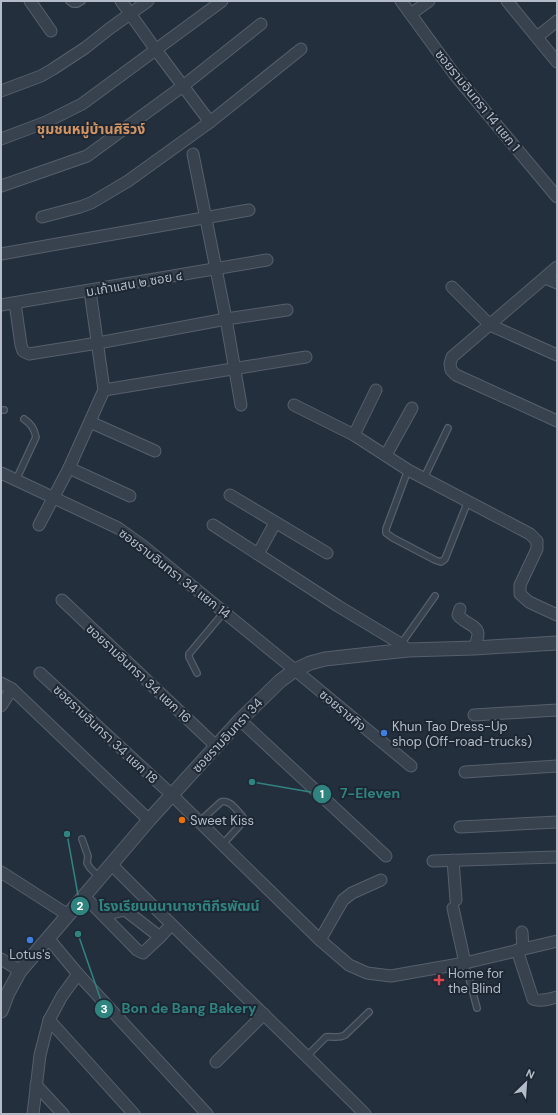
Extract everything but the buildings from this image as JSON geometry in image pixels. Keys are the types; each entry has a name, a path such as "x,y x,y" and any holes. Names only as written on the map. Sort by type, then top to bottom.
{"street":[{"path":"30,1 51,31"},
{"path":"121,1 210,122"},
{"path":"1,91 41,76 53,69 85,48 109,28 148,1"},
{"path":"1,139 46,122 82,104 222,1"},
{"name":"ซอยรามอินทรา 14 แยก 1","path":"401,1 456,75 557,197"},
{"path":"411,14 429,1"},
{"path":"507,1 557,62"},
{"path":"537,37 557,21"},
{"path":"1,186 87,156 183,86 261,24"},
{"path":"42,217 91,203 128,181 210,122 302,49"},
{"path":"193,154 226,319 241,405"},
{"path":"1,254 249,210"},
{"name":"ม.เก้าแสน ๒ ซอย ๔","path":"1,305 267,260"},
{"path":"557,267 452,357 450,364 451,370 456,375 557,421"},
{"path":"545,278 557,283"},
{"path":"452,287 490,325 557,355"},
{"path":"39,525 69,468 104,390 90,291"},
{"path":"15,303 21,345 23,351 29,354 98,343 226,319 288,310"},
{"path":"104,390 306,357"},
{"path":"354,435 376,390"},
{"path":"294,405 354,435 408,470 530,534 537,541 537,549 520,585 520,594 529,602 557,615"},
{"path":"386,455 412,408"},
{"path":"90,422 155,451"},
{"path":"69,468 130,496"},
{"name":"ซอยรามอินทรา 34 แยก 14","path":"1,473 118,528 143,546 295,670"},
{"path":"230,495 327,553"},
{"path":"258,554 275,523"},
{"path":"213,525 404,647"},
{"name":"ซอยรามอินทรา 34 แยก 16","path":"62,600 216,746"},
{"path":"460,609 458,615 461,619 477,629 478,634 474,648"},
{"name":"ซอยรามอินทรา 34","path":"1,1011 7,995 20,971 111,864 240,720 280,681 295,670 310,663 325,659 404,647 474,648 557,643"},
{"name":"ซอยราชกิจ","path":"295,670 411,766"},
{"name":"ซอยรามอินทรา 34 แยก 18","path":"40,673 172,795 320,940 349,965 367,973 391,976 465,963 557,941"},
{"path":"1,683 12,689 149,820"},
{"path":"1,706 12,689"},
{"path":"474,715 557,710"},
{"path":"240,720 386,856"},
{"path":"465,772 557,766"},
{"path":"460,827 557,822"},
{"path":"433,861 557,857"},
{"path":"453,860 455,904 465,963"},
{"path":"111,864 171,925 365,1114"},
{"path":"1,872 68,915"},
{"path":"320,940 343,900 352,893 381,880"},
{"path":"84,896 141,953 160,937 171,925"},
{"path":"103,915 125,910 160,937"},
{"path":"522,932 520,949 533,999 541,1000 557,997"},
{"path":"48,938 78,974 207,1114"},
{"path":"1,959 20,971"},
{"path":"33,1114 40,1055 49,1020 62,996 78,974"},
{"path":"216,1062 264,1014"},
{"path":"49,1020 134,1114"},
{"path":"36,1085 63,1114"}],"lane":[{"path":"69,1 73,4 77,4 82,1"},
{"path":"16,480 36,437 29,422 24,419"},
{"path":"424,478 448,428"},
{"path":"408,470 386,529 386,533 393,538 441,562 445,559 468,502"},
{"path":"404,647 435,596"},
{"path":"198,673 189,658 189,654 224,612"},
{"path":"199,822 221,802 228,802 243,817 243,821 222,845"},
{"path":"82,839 88,856 87,863 100,878"},
{"path":"465,963 477,1008"},
{"path":"307,1056 326,1037 341,1037 345,1035 369,1012"}],"place":[{"name":"Khun Tao Dress-Up shop (Off-road-trucks)","path":"384,733"},
{"name":"7-Eleven","path":"252,782"},
{"name":"Sweet Kiss","path":"182,820"},
{"name":"โรงเรียนนนานาชาติกีรพัฒน์","path":"67,834"},
{"name":"Bon de Bang Bakery","path":"78,934"},
{"name":"Lotus's","path":"30,940"},
{"name":"Home for the Blind","path":"439,980"}],"district":[{"name":"ชุมชนหมู่บ้านศิริวง์","path":"91,129"}]}
